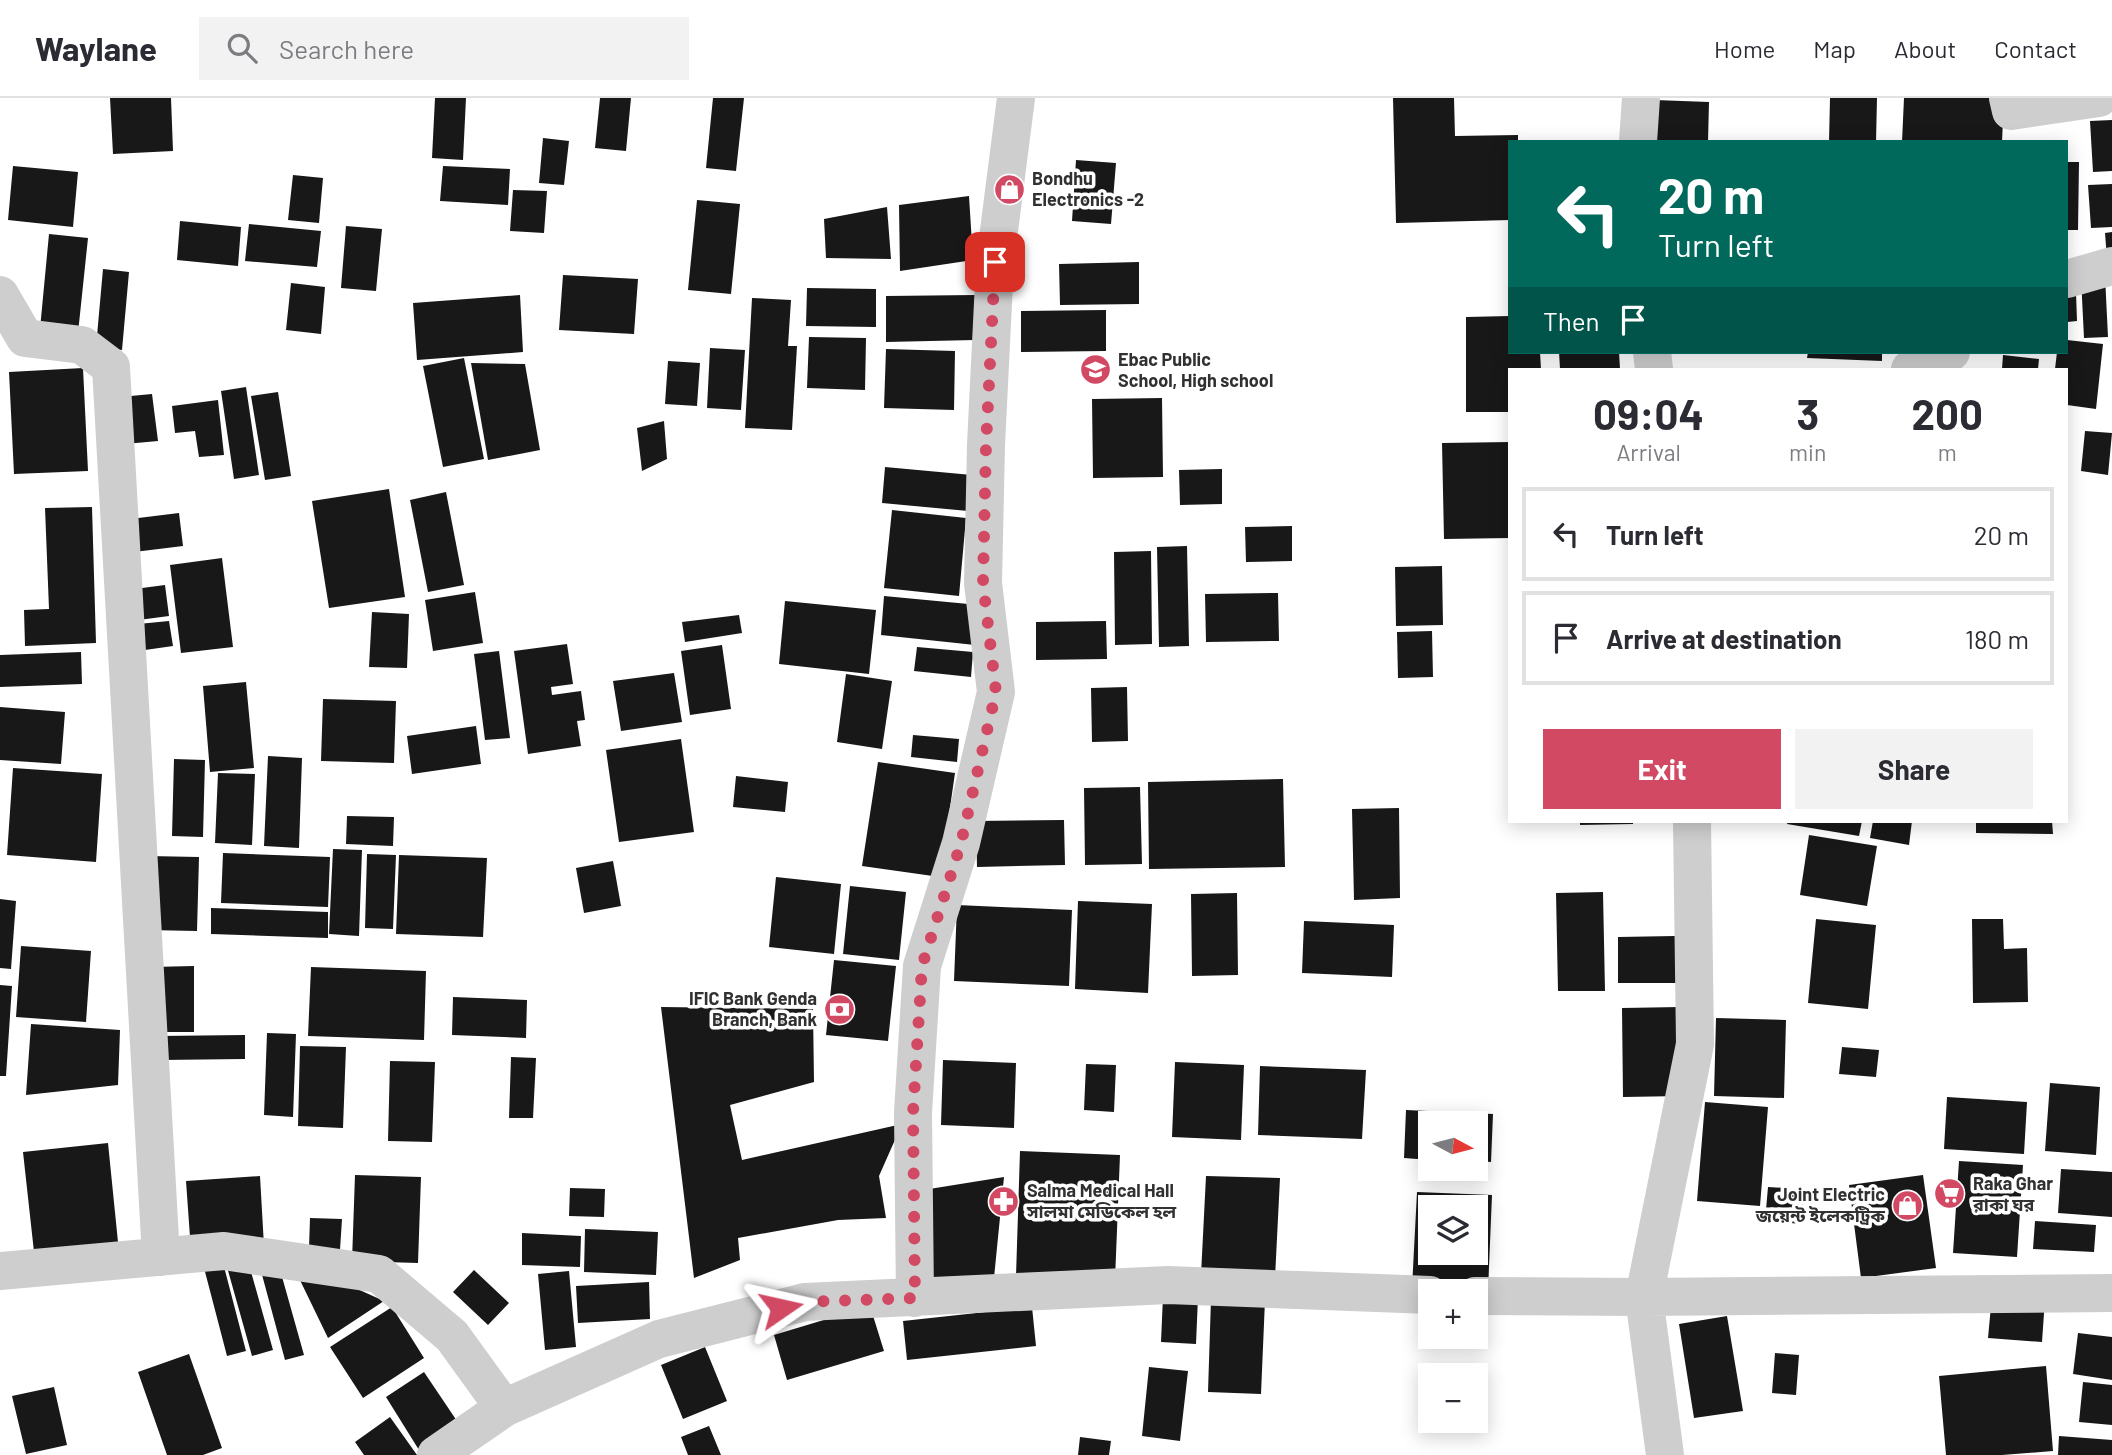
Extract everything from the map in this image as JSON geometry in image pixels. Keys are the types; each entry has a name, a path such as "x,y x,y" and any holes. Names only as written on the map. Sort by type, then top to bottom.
{"street":[{"path":"915,1298 913,1113 922,966 961,843 996,692 983,583 986,445 995,262 1016,98"},
{"path":"1638,140 1641,98"},
{"path":"2008,98 2011,111 2099,98"},
{"path":"2068,279 2112,266"},
{"path":"0,295 25,338 82,345 111,367 161,1257"},
{"path":"1913,368 1939,360 1948,354"},
{"path":"1665,1455 1644,1297 1695,1044 1692,823"},
{"path":"0,1271 224,1251 379,1274 452,1336 504,1408"},
{"path":"436,1455 504,1408 659,1339 805,1302 1168,1284 1418,1294"},
{"path":"1488,1296 2112,1293"}],"building":[{"path":"110,98 171,98 173,151 113,154"},
{"path":"435,98 466,98 463,160 432,158"},
{"path":"600,98 631,98 626,151 595,148"},
{"path":"713,98 744,98 736,171 706,168"},
{"path":"1393,98 1454,98 1455,136 1518,135 1518,140 1508,140 1508,220 1396,223"},
{"path":"1830,98 1877,98 1876,140 1829,140"},
{"path":"1904,98 2004,98 2002,140 1902,140"},
{"path":"1655,100 1709,102 1708,140 1654,140"},
{"path":"2112,120 2112,171 2093,172 2090,121"},
{"path":"543,138 569,141 564,185 539,183"},
{"path":"1076,160 1116,163 1111,224 1072,221"},
{"path":"2068,162 2079,162 2078,230 2068,230"},
{"path":"13,166 78,172 73,227 8,220"},
{"path":"443,166 510,169 508,205 440,201"},
{"path":"293,175 323,178 319,223 288,220"},
{"path":"2112,184 2112,227 2091,228 2088,185"},
{"path":"513,190 547,191 544,233 510,231"},
{"path":"969,196 973,260 900,271 899,205"},
{"path":"697,200 740,204 731,294 688,290"},
{"path":"887,207 891,259 826,258 824,219"},
{"path":"180,221 241,227 238,266 177,260"},
{"path":"249,224 321,231 317,267 245,261"},
{"path":"346,226 382,229 376,291 341,288"},
{"path":"2112,232 2112,258 2107,259 2105,233"},
{"path":"49,234 88,238 78,333 40,329"},
{"path":"1139,262 1139,304 1060,305 1059,264"},
{"path":"103,269 129,272 122,350 96,347"},
{"path":"563,275 638,279 634,334 559,330"},
{"path":"2105,276 2108,337 2084,338 2081,278"},
{"path":"291,283 325,287 321,334 286,330"},
{"path":"807,288 876,289 876,327 806,326"},
{"path":"2068,293 2076,293 2077,321 2068,322"},
{"path":"520,295 523,352 417,360 413,303"},
{"path":"975,295 975,340 886,342 886,296"},
{"path":"752,298 791,300 788,346 797,346 792,430 745,428"},
{"path":"1106,310 1106,351 1021,352 1021,311"},
{"path":"1508,316 1508,354 1540,354 1541,368 1508,368 1508,412 1466,412 1466,317"},
{"path":"809,337 866,338 865,390 807,388"},
{"path":"2068,340 2103,344 2096,409 2068,405 2068,368 2055,368 2057,354 2068,354"},
{"path":"710,348 745,350 741,410 707,408"},
{"path":"886,349 955,351 954,410 884,408"},
{"path":"1559,354 1619,354 1620,368 1560,368"},
{"path":"1808,354 1882,354 1882,361 1807,358"},
{"path":"2003,355 2039,359 2038,368 2002,368"},
{"path":"464,358 484,459 443,467 423,366"},
{"path":"668,361 700,363 697,406 665,404"},
{"path":"471,363 525,364 540,450 488,460"},
{"path":"83,368 88,471 14,474 9,372"},
{"path":"246,387 259,475 234,479 221,391"},
{"path":"278,392 291,476 265,480 251,396"},
{"path":"152,394 158,441 125,444 120,397"},
{"path":"1162,398 1163,477 1093,478 1092,399"},
{"path":"218,400 224,455 199,457 195,431 175,433 172,406"},
{"path":"664,421 667,459 642,471 637,428"},
{"path":"2085,431 2112,433 2108,475 2081,471"},
{"path":"1508,442 1508,538 1444,539 1442,443"},
{"path":"885,467 972,475 968,511 882,503"},
{"path":"1222,469 1222,504 1180,505 1179,470"},
{"path":"389,489 405,597 329,608 312,501"},
{"path":"446,492 464,585 428,592 410,500"},
{"path":"92,507 96,643 25,646 24,610 49,609 45,508"},
{"path":"892,510 966,518 959,596 884,588"},
{"path":"179,513 183,546 126,553 122,520"},
{"path":"1292,526 1292,561 1246,562 1245,527"},
{"path":"1187,546 1189,646 1159,647 1157,547"},
{"path":"1151,551 1152,644 1115,645 1114,552"},
{"path":"222,558 233,647 181,653 170,565"},
{"path":"1442,566 1443,625 1396,626 1395,567"},
{"path":"165,585 169,616 131,621 127,590"},
{"path":"475,592 483,643 433,651 425,600"},
{"path":"1278,593 1279,641 1206,642 1205,594"},
{"path":"884,596 979,605 975,645 881,635"},
{"path":"785,601 876,610 869,674 779,664"},
{"path":"372,612 409,614 407,668 369,667"},
{"path":"739,615 742,633 685,642 682,622"},
{"path":"169,621 173,646 131,652 128,625"},
{"path":"1106,621 1107,659 1036,660 1036,622"},
{"path":"1432,631 1433,677 1398,678 1397,632"},
{"path":"567,644 573,684 551,687 552,695 581,691 585,720 577,721 581,746 528,754 514,651"},
{"path":"722,645 731,709 690,715 681,651"},
{"path":"917,647 973,652 971,677 914,671"},
{"path":"499,651 510,738 485,740 474,654"},
{"path":"81,652 82,684 0,687 0,655"},
{"path":"674,673 682,722 621,731 613,681"},
{"path":"846,674 892,681 882,749 837,742"},
{"path":"246,682 254,768 210,772 203,686"},
{"path":"1127,687 1128,741 1092,742 1091,688"},
{"path":"323,699 396,701 394,763 321,761"},
{"path":"0,707 65,712 61,764 0,760"},
{"path":"476,726 481,764 412,774 407,736"},
{"path":"913,735 959,739 957,762 911,757"},
{"path":"681,739 694,832 619,842 606,750"},
{"path":"268,756 302,758 299,848 264,846"},
{"path":"174,759 205,760 203,837 172,836"},
{"path":"878,762 955,773 940,877 862,866"},
{"path":"13,768 102,774 96,862 7,855"},
{"path":"218,773 255,774 252,845 215,843"},
{"path":"736,776 788,782 785,812 733,807"},
{"path":"1283,779 1285,867 1149,869 1148,782"},
{"path":"1140,787 1142,864 1085,865 1084,788"},
{"path":"1399,808 1400,898 1354,900 1352,809"},
{"path":"347,816 394,817 393,846 346,844"},
{"path":"1064,820 1065,865 977,867 976,821"},
{"path":"1580,823 1633,823 1633,824"},
{"path":"1787,823 1862,823 1859,836"},
{"path":"1873,823 1912,823 1909,845 1870,838"},
{"path":"1976,823 2052,823 2053,834 1976,833"},
{"path":"1809,835 1877,846 1867,906 1800,895"},
{"path":"333,849 362,850 359,936 329,934"},
{"path":"223,853 330,857 328,907 221,903"},
{"path":"367,854 396,855 393,929 365,928"},
{"path":"399,855 487,858 483,937 396,934"},
{"path":"148,856 199,857 197,931 147,930"},
{"path":"613,861 621,906 584,913 576,868"},
{"path":"776,877 841,884 834,954 769,947"},
{"path":"850,886 906,892 899,960 843,954"},
{"path":"1603,892 1605,991 1558,991 1556,893"},
{"path":"1237,893 1238,975 1192,976 1191,894"},
{"path":"0,899 16,901 11,969 0,968"},
{"path":"1078,901 1152,904 1148,993 1075,989"},
{"path":"957,905 1072,910 1069,986 954,981"},
{"path":"211,908 328,912 328,938 211,934"},
{"path":"1816,919 1876,925 1868,1009 1808,1003"},
{"path":"1972,919 2003,919 2004,949 2027,948 2028,1002 1973,1003"},
{"path":"1304,921 1394,925 1392,977 1302,973"},
{"path":"1675,936 1676,983 1618,983 1618,937"},
{"path":"21,946 91,951 86,1022 16,1017"},
{"path":"834,960 896,966 888,1041 826,1035"},
{"path":"194,966 194,1032 152,1032 152,967"},
{"path":"311,967 426,971 424,1040 308,1036"},
{"path":"0,985 12,986 6,1076 0,1076"},
{"path":"453,997 527,1000 526,1038 452,1035"},
{"path":"661,1007 813,1009 814,1082 730,1105 742,1160 902,1124 879,1176 886,1218 838,1220 738,1238 740,1260 694,1278"},
{"path":"1680,1007 1682,1096 1623,1097 1622,1008"},
{"path":"1716,1018 1786,1020 1784,1098 1714,1096"},
{"path":"31,1024 120,1030 118,1085 26,1095"},
{"path":"267,1033 296,1034 293,1117 264,1115"},
{"path":"245,1035 245,1059 160,1060 159,1036"},
{"path":"300,1046 346,1047 343,1128 298,1126"},
{"path":"1842,1047 1879,1050 1876,1077 1839,1074"},
{"path":"511,1057 536,1058 533,1118 509,1118"},
{"path":"943,1060 1016,1063 1014,1128 941,1125"},
{"path":"390,1061 435,1062 432,1142 388,1141"},
{"path":"1175,1062 1244,1065 1241,1140 1172,1137"},
{"path":"1086,1064 1116,1065 1114,1112 1084,1110"},
{"path":"1260,1066 1366,1070 1362,1139 1258,1135"},
{"path":"2050,1083 2100,1087 2096,1155 2045,1151"},
{"path":"1947,1097 2027,1102 2024,1154 1944,1149"},
{"path":"1705,1102 1768,1107 1760,1206 1697,1201"},
{"path":"1406,1110 1428,1111 1418,1111 1418,1159 1404,1158"},
{"path":"1488,1114 1493,1114 1491,1162 1488,1162"},
{"path":"108,1143 119,1252 35,1261 23,1152"},
{"path":"1020,1151 1120,1155 1115,1280 1016,1276"},
{"path":"1959,1161 2023,1165 2017,1257 1953,1253"},
{"path":"2061,1169 2112,1172 2112,1217 2058,1213"},
{"path":"355,1175 421,1177 418,1263 352,1261"},
{"path":"1923,1175 1936,1268 1861,1278 1849,1185"},
{"path":"260,1176 264,1246 191,1251 186,1181"},
{"path":"1206,1176 1280,1178 1275,1278 1201,1275"},
{"path":"1004,1177 993,1288 925,1284 923,1190"},
{"path":"1768,1187 1804,1189 1802,1224 1765,1221"},
{"path":"570,1188 605,1189 604,1217 569,1216"},
{"path":"1417,1192 1492,1195 1488,1291 1488,1279 1418,1279 1418,1288 1412,1288"},
{"path":"310,1218 342,1219 340,1250 309,1248"},
{"path":"2035,1221 2096,1225 2094,1252 2033,1249"},
{"path":"585,1229 658,1232 656,1275 584,1272"},
{"path":"522,1233 581,1236 580,1267 522,1265"},
{"path":"222,1259 246,1351 227,1356 203,1264"},
{"path":"248,1261 273,1350 252,1356 227,1267"},
{"path":"279,1266 304,1355 285,1360 261,1271"},
{"path":"474,1270 509,1303 488,1325 453,1292"},
{"path":"569,1271 576,1347 545,1350 538,1274"},
{"path":"298,1276 344,1283 384,1301 328,1338"},
{"path":"649,1282 650,1319 578,1323 576,1286"},
{"path":"1992,1295 2045,1299 2042,1342 1988,1338"},
{"path":"1163,1296 1198,1297 1196,1344 1161,1342"},
{"path":"1211,1299 1265,1300 1261,1394 1208,1392"},
{"path":"870,1306 884,1351 787,1380 774,1335"},
{"path":"392,1307 424,1358 363,1398 330,1347"},
{"path":"1032,1307 1036,1346 907,1360 903,1321"},
{"path":"1727,1316 1743,1411 1694,1418 1679,1324"},
{"path":"2078,1333 2112,1337 2112,1380 2073,1374"},
{"path":"705,1347 727,1401 683,1419 661,1365"},
{"path":"1775,1353 1799,1355 1796,1395 1772,1393"},
{"path":"189,1354 222,1448 203,1455 167,1455 138,1372"},
{"path":"2046,1366 2053,1451 1946,1455 1939,1376"},
{"path":"1149,1367 1188,1371 1180,1441 1142,1436"},
{"path":"424,1372 459,1424 419,1450 386,1397"},
{"path":"2083,1382 2112,1385 2112,1425 2079,1422"},
{"path":"54,1387 67,1445 26,1454 12,1396"},
{"path":"390,1417 417,1455 364,1455 355,1442"},
{"path":"709,1426 721,1455 688,1455 681,1437"},
{"path":"2059,1436 2112,1440 2112,1455 2058,1455"},
{"path":"1080,1437 1111,1441 1109,1455 1078,1455"}],"place":[{"name":"Bondhu Electronics -2","path":"1009,189"},
{"name":"Ebac Public School, High school","path":"1095,370"},
{"name":"IFIC Bank Genda Branch, Bank","path":"840,1009"},
{"name":"Raka Ghar রাকা ঘর","path":"1950,1194"},
{"name":"Salma Medical Hall সালমা মেডিকেল হল","path":"1004,1201"},
{"name":"Joint Electric জয়েন্ট ইলেকট্রিক","path":"1908,1205"}],"route":[{"path":"781,1308 805,1302 915,1298 913,1113 922,966 961,843 996,692 983,583 986,445 995,262"}]}
